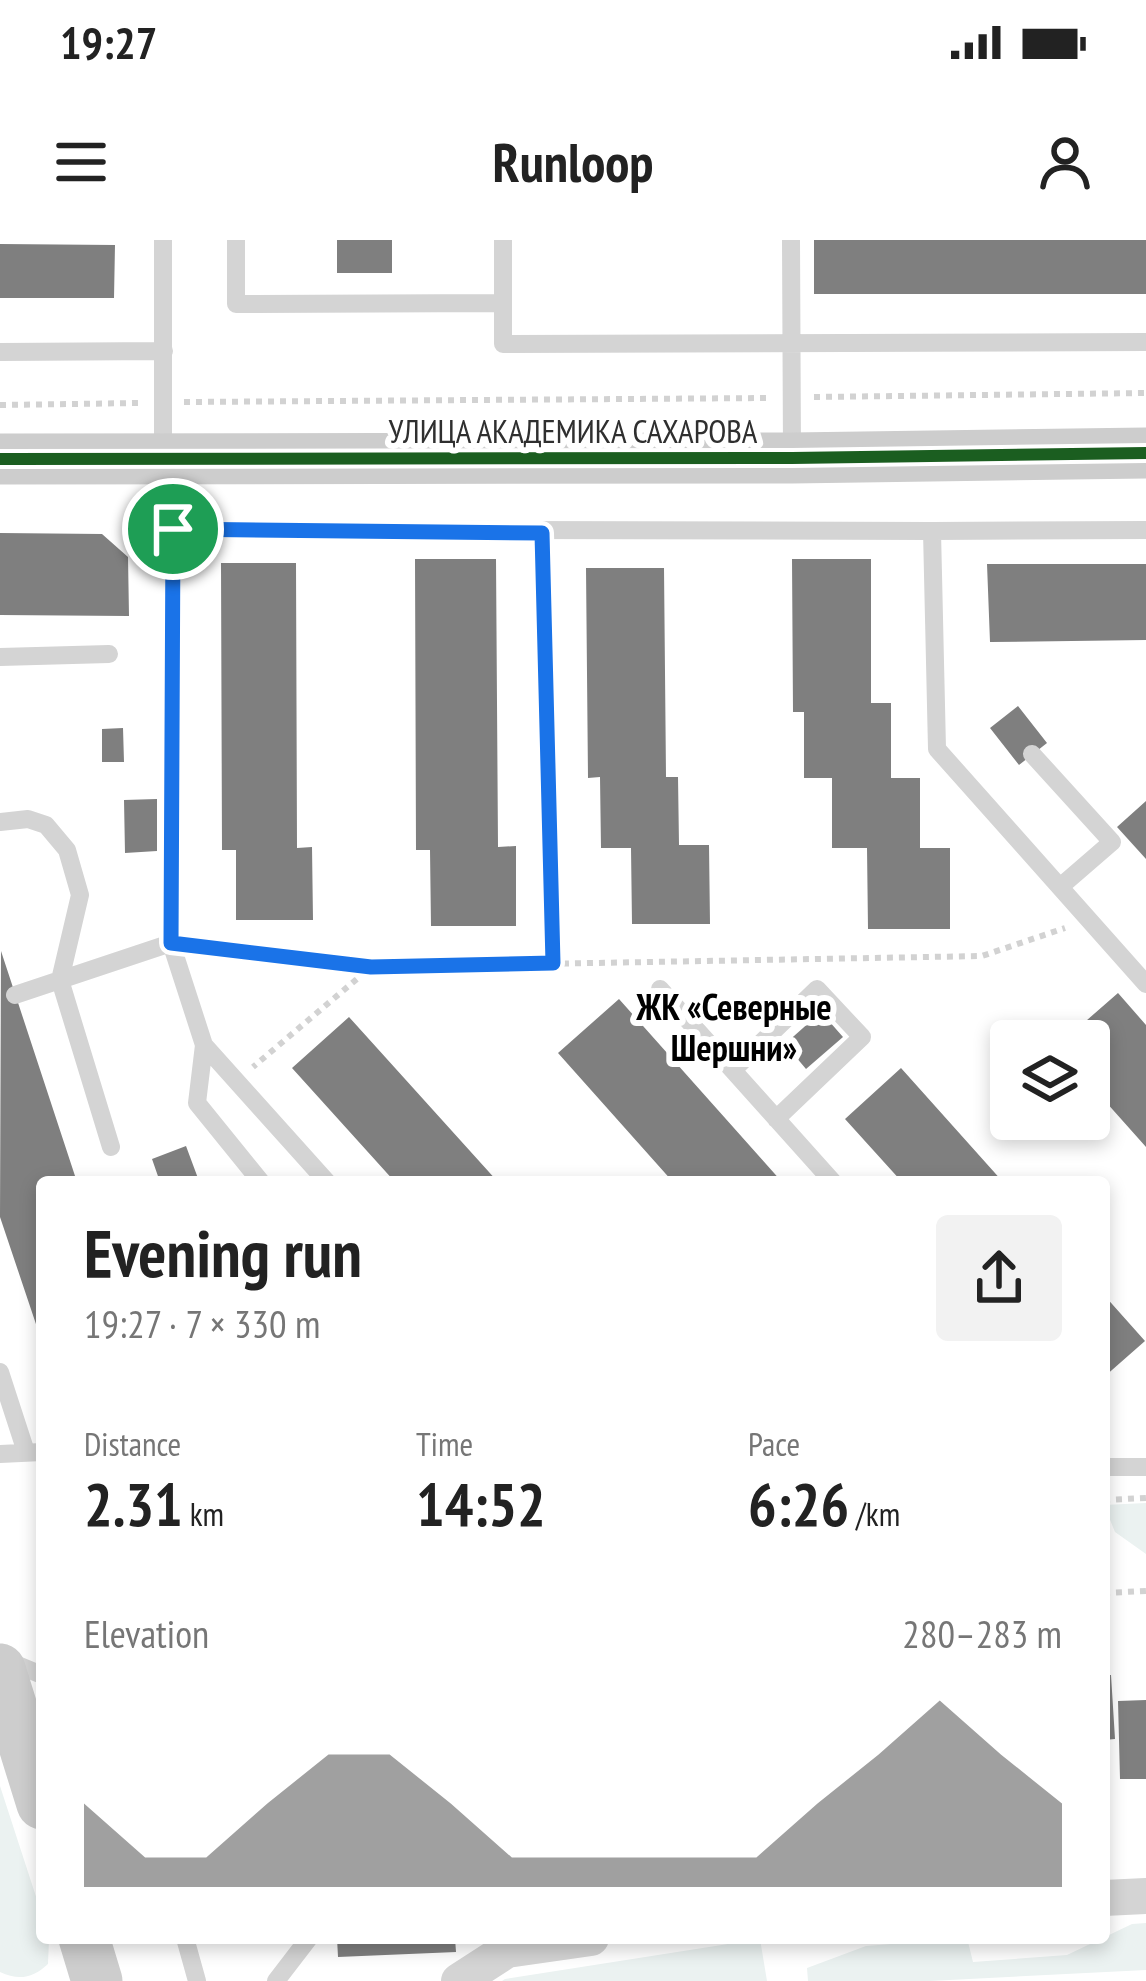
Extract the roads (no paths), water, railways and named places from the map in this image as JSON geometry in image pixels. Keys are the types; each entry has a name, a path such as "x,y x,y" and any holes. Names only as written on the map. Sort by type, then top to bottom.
{"street":[{"name":"УЛИЦА АКАДЕМИКА САХАРОВА","path":"0,459 1146,453"},
{"path":"0,1670 36,1785"},
{"path":"1110,1898 1146,1896"},
{"path":"86,1944 97,1981"},
{"path":"459,1981 508,1944"}],"lane":[{"path":"163,240 163,457 173,529 171,943 204,1045 322,1176"},
{"path":"236,240 236,304 503,303"},
{"path":"502,240 503,344 1146,341"},
{"path":"791,240 792,458"},
{"path":"0,352 164,352"},
{"path":"173,529 542,533 1146,530"},
{"path":"932,531 937,749 1144,976"},
{"path":"542,533 550,905"},
{"path":"0,657 109,654"},
{"path":"1033,754 1112,842 1060,887"},
{"path":"0,822 28,819 46,825 67,850 80,895 60,980 111,1147"},
{"path":"15,995 171,943"},
{"path":"660,989 827,1176"},
{"path":"733,1070 817,989 862,1036 776,1119"},
{"path":"204,1045 197,1103 256,1176"},
{"path":"0,1372 34,1452 0,1454"},
{"path":"1110,1467 1146,1467"},
{"path":"0,1658 36,1673"},
{"path":"187,1944 196,1981"},
{"path":"276,1981 304,1944"}],"district":[{"name":"ЖК «Северные Шершни»","path":"734,1026"}]}
